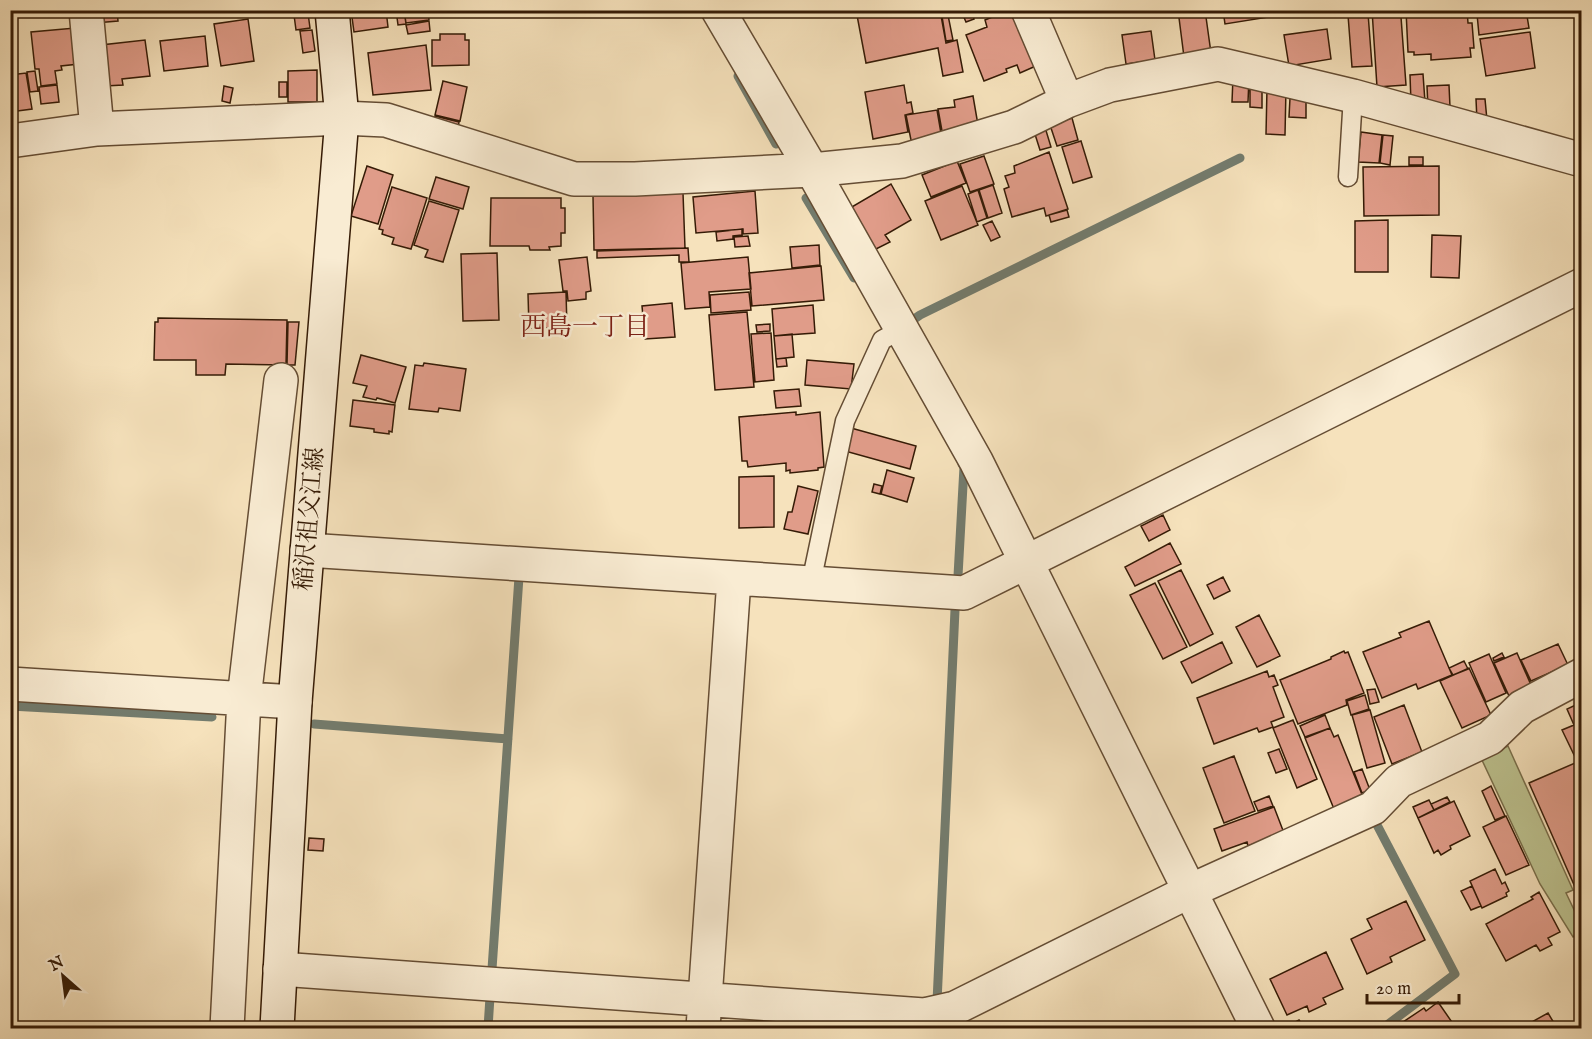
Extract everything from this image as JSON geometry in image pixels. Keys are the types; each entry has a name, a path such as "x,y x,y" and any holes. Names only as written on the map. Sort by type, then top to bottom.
{"street":[{"path":"86,10 97,129"},
{"name":"稲沢祖父江線","path":"277,1029 295,702 342,118 332,10"},
{"path":"718,10 812,170 976,461 1258,1029"},
{"path":"1028,10 1067,101"},
{"path":"10,141 97,129 342,118 386,120 574,179 812,170 902,161 1014,127 1067,101 1110,85 1218,64 1353,96 1581,160"},
{"path":"307,550 964,593 1581,285"},
{"path":"227,1029 244,699 281,380"},
{"path":"704,1014 734,579"},
{"path":"280,969 704,1014 924,1015 955,1008 1190,891 1373,808 1399,781 1490,738 1522,707 1581,675"},
{"path":"10,684 295,702"}],"lane":[{"path":"1348,177 1353,96"},
{"path":"811,584 845,421 882,340 902,329"}],"green space":[{"path":"1508,746 1573,890 1566,893 1577,916 1577,934 1573,937 1540,884 1481,758"}],"building":[{"path":"94,10 117,10 118,21 95,23"},
{"path":"351,10 386,10 388,27 354,32"},
{"path":"396,10 404,10 406,24 398,25"},
{"path":"404,10 428,10 429,20 406,23"},
{"path":"856,10 940,10 946,43 957,40 963,72 943,76 938,48 866,63"},
{"path":"941,10 947,10 953,40 946,41"},
{"path":"1009,10 1016,10 1038,65 1020,73 1017,65 1006,69 1007,72 984,81 966,35 987,27 985,20"},
{"path":"1178,10 1205,10 1211,53 1184,57"},
{"path":"1223,10 1268,10 1269,17 1225,24"},
{"path":"1328,10 1346,10 1346,13 1328,14"},
{"path":"1347,10 1366,10 1367,12 1348,14"},
{"path":"1372,10 1399,10 1406,85 1377,87"},
{"path":"1406,10 1467,10 1468,23 1472,23 1474,48 1470,48 1471,57 1431,60 1431,54 1414,55 1414,52 1408,52"},
{"path":"1526,10 1529,28 1479,35 1477,14"},
{"path":"971,11 974,19 966,22 963,15"},
{"path":"308,13 310,28 296,30 294,15"},
{"path":"1368,13 1372,66 1352,67 1348,15"},
{"path":"248,19 254,61 221,66 214,24"},
{"path":"429,21 430,31 408,34 406,25"},
{"path":"75,28 79,64 61,66 62,70 55,71 57,84 41,86 39,69 35,69 31,32"},
{"path":"1327,29 1331,59 1289,66 1284,35"},
{"path":"312,30 315,51 303,53 300,31"},
{"path":"1151,31 1155,60 1126,64 1122,35"},
{"path":"1530,32 1535,68 1486,76 1480,39"},
{"path":"440,34 465,34 465,40 469,40 469,65 432,66 432,40 440,40"},
{"path":"205,36 208,66 164,71 160,41"},
{"path":"145,40 150,76 122,79 123,85 105,86 101,45"},
{"path":"426,45 431,90 373,95 368,53"},
{"path":"317,70 317,102 288,102 288,71"},
{"path":"35,71 38,91 30,92 27,72"},
{"path":"26,73 32,109 10,112 10,75"},
{"path":"1423,74 1425,102 1411,103 1410,75"},
{"path":"1233,77 1249,78 1248,102 1232,102"},
{"path":"443,81 467,87 460,121 435,115"},
{"path":"279,82 287,82 287,97 279,97"},
{"path":"1250,84 1262,84 1262,108 1250,107"},
{"path":"57,85 59,102 41,104 39,87"},
{"path":"904,85 907,103 911,102 913,113 905,115 908,132 873,139 865,92"},
{"path":"1449,85 1450,107 1428,108 1427,86"},
{"path":"224,86 233,88 230,103 222,101"},
{"path":"1267,88 1286,88 1285,135 1266,134"},
{"path":"973,96 978,125 942,131 938,109 955,107 954,100"},
{"path":"1290,98 1306,99 1306,118 1289,117"},
{"path":"1476,99 1485,99 1487,120 1477,121"},
{"path":"937,110 942,139 912,145 906,115"},
{"path":"435,116 459,122 457,133 434,123"},
{"path":"1072,118 1078,140 1057,146 1050,125"},
{"path":"1044,124 1051,147 1040,150 1033,128"},
{"path":"1361,132 1382,135 1379,163 1358,162"},
{"path":"1383,135 1393,136 1390,165 1380,163"},
{"path":"1081,141 1092,177 1073,183 1062,147"},
{"path":"1049,152 1068,209 1046,216 1044,208 1012,217 1004,189 1009,187 1005,176 1015,173 1014,166"},
{"path":"984,156 994,184 970,192 960,164"},
{"path":"1409,157 1423,157 1423,165 1409,165"},
{"path":"957,161 966,183 931,197 922,175"},
{"path":"367,166 393,175 378,224 351,216"},
{"path":"1439,166 1439,215 1364,216 1363,167"},
{"path":"436,177 469,187 463,209 429,199"},
{"path":"891,184 911,220 885,235 890,242 874,250 850,208"},
{"path":"993,185 1002,213 988,218 979,190"},
{"path":"962,186 978,225 941,240 925,201"},
{"path":"392,187 427,198 411,249 392,244 394,238 382,234 383,230 379,229"},
{"path":"978,190 987,218 977,222 968,194"},
{"path":"755,191 758,233 743,234 743,229 696,233 693,197"},
{"path":"683,193 685,248 594,250 593,196"},
{"path":"491,198 561,198 561,208 565,208 565,233 561,233 561,246 549,247 550,250 530,250 529,246 490,246"},
{"path":"429,201 459,210 443,262 425,257 428,250 414,245"},
{"path":"1067,210 1069,217 1051,222 1049,215"},
{"path":"1388,220 1388,272 1355,272 1355,221"},
{"path":"992,221 1000,237 991,241 983,225"},
{"path":"742,229 742,235 717,241 716,232"},
{"path":"1432,235 1461,236 1459,278 1431,277"},
{"path":"748,236 750,246 735,247 734,237"},
{"path":"819,245 820,265 792,268 790,247"},
{"path":"688,248 689,262 679,262 679,255 597,258 597,251"},
{"path":"497,253 499,320 463,321 461,254"},
{"path":"587,257 591,291 586,292 586,299 568,301 567,291 563,291 559,260"},
{"path":"748,257 751,289 709,292 710,307 685,309 681,263"},
{"path":"821,266 824,300 752,306 749,273"},
{"path":"566,292 567,328 529,328 528,294"},
{"path":"749,292 751,310 711,313 710,295"},
{"path":"672,303 675,337 645,339 642,306"},
{"path":"813,305 815,333 774,336 772,309"},
{"path":"747,312 754,387 715,390 709,315"},
{"path":"158,318 287,320 286,365 226,364 225,375 196,375 196,360 154,360 155,322 158,322"},
{"path":"288,322 299,322 295,365 287,365"},
{"path":"770,324 770,331 757,332 756,325"},
{"path":"771,333 774,380 755,382 751,334"},
{"path":"792,334 794,357 776,359 774,336"},
{"path":"361,355 406,367 395,403 363,397 367,386 353,383"},
{"path":"786,358 787,366 777,367 776,359"},
{"path":"807,360 854,364 851,389 805,385"},
{"path":"424,363 466,369 460,411 439,408 438,412 409,409 415,365 423,366"},
{"path":"799,389 801,406 776,408 774,391"},
{"path":"353,400 395,405 392,432 389,431 389,434 374,432 374,429 350,426"},
{"path":"796,412 796,415 820,412 824,467 818,470 790,473 790,470 786,471 786,463 748,467 747,461 742,461 739,417"},
{"path":"851,428 916,446 910,469 845,451"},
{"path":"887,470 914,478 907,502 881,494"},
{"path":"774,476 774,527 739,528 739,477"},
{"path":"874,484 882,486 880,494 872,492"},
{"path":"798,486 818,491 808,534 784,529 788,512 792,512"},
{"path":"1163,515 1170,530 1149,541 1141,526"},
{"path":"1170,543 1181,564 1135,586 1125,567"},
{"path":"1181,570 1213,634 1190,646 1158,581"},
{"path":"1223,577 1230,591 1214,599 1207,585"},
{"path":"1155,583 1187,647 1163,659 1130,595"},
{"path":"1259,615 1280,656 1257,667 1236,627"},
{"path":"1429,621 1452,675 1418,689 1416,684 1382,698 1363,652 1401,637 1399,633"},
{"path":"1222,642 1232,663 1192,683 1181,662"},
{"path":"1558,644 1568,665 1531,681 1521,660"},
{"path":"1344,651 1348,652 1364,693 1346,700 1347,705 1298,724 1280,680 1331,659"},
{"path":"1502,653 1504,657 1494,661 1493,658"},
{"path":"1517,653 1531,685 1509,696 1494,663"},
{"path":"1489,654 1506,693 1486,702 1469,663"},
{"path":"1464,661 1468,669 1453,675 1449,668"},
{"path":"1469,668 1491,715 1462,728 1440,681"},
{"path":"1267,671 1269,677 1274,675 1278,685 1273,687 1284,717 1271,722 1273,727 1259,732 1257,728 1214,744 1197,698"},
{"path":"1375,689 1379,702 1370,704 1367,690"},
{"path":"1365,695 1369,709 1351,715 1347,701"},
{"path":"1582,702 1582,759 1577,761 1562,730 1574,725 1567,709"},
{"path":"1404,705 1422,752 1392,764 1374,717"},
{"path":"1370,710 1385,763 1367,768 1352,715"},
{"path":"1325,715 1330,728 1305,737 1300,726"},
{"path":"1293,720 1317,779 1297,788 1273,728"},
{"path":"1330,728 1334,737 1338,735 1363,797 1334,809 1305,738"},
{"path":"1279,749 1287,769 1276,773 1268,753"},
{"path":"1234,756 1255,811 1224,823 1203,768"},
{"path":"1582,760 1582,884 1575,887 1529,783"},
{"path":"1362,769 1370,790 1362,793 1354,772"},
{"path":"1491,786 1505,816 1495,820 1482,791"},
{"path":"1269,796 1273,806 1258,811 1254,802"},
{"path":"1447,797 1450,802 1434,810 1431,804"},
{"path":"1429,800 1434,810 1418,818 1413,807"},
{"path":"1454,801 1470,836 1450,846 1451,849 1441,855 1438,850 1434,853 1418,818"},
{"path":"1274,807 1284,833 1248,846 1247,842 1222,851 1214,829"},
{"path":"1506,816 1529,865 1506,875 1483,827"},
{"path":"309,838 324,839 323,851 308,850"},
{"path":"1495,869 1502,884 1505,882 1509,891 1506,893 1507,896 1482,908 1470,881"},
{"path":"1472,886 1481,906 1471,910 1461,891"},
{"path":"1539,892 1560,932 1548,938 1552,945 1540,951 1536,945 1506,961 1486,924 1533,899 1531,897"},
{"path":"1406,901 1425,940 1390,957 1392,962 1367,974 1351,939 1372,929 1367,919"},
{"path":"1326,952 1343,989 1323,998 1326,1004 1309,1012 1307,1006 1287,1015 1270,979"},
{"path":"1438,1002 1456,1028 1394,1028 1424,1008 1426,1011"},
{"path":"1548,1013 1557,1028 1521,1028"},
{"path":"1299,1020 1304,1028 1284,1028"}],"waterway":[{"path":"738,76 776,144"},
{"path":"910,322 920,315 1240,158"},
{"path":"806,198 854,278"},
{"path":"958,576 964,467 962,464"},
{"path":"492,969 519,577"},
{"path":"937,1002 955,610"},
{"path":"10,706 212,717"},
{"path":"314,724 508,739"},
{"path":"1376,823 1455,974 1383,1028"},
{"path":"488,1028 490,997"}],"district":[{"name":"西島一丁目","path":"585,327"}]}
